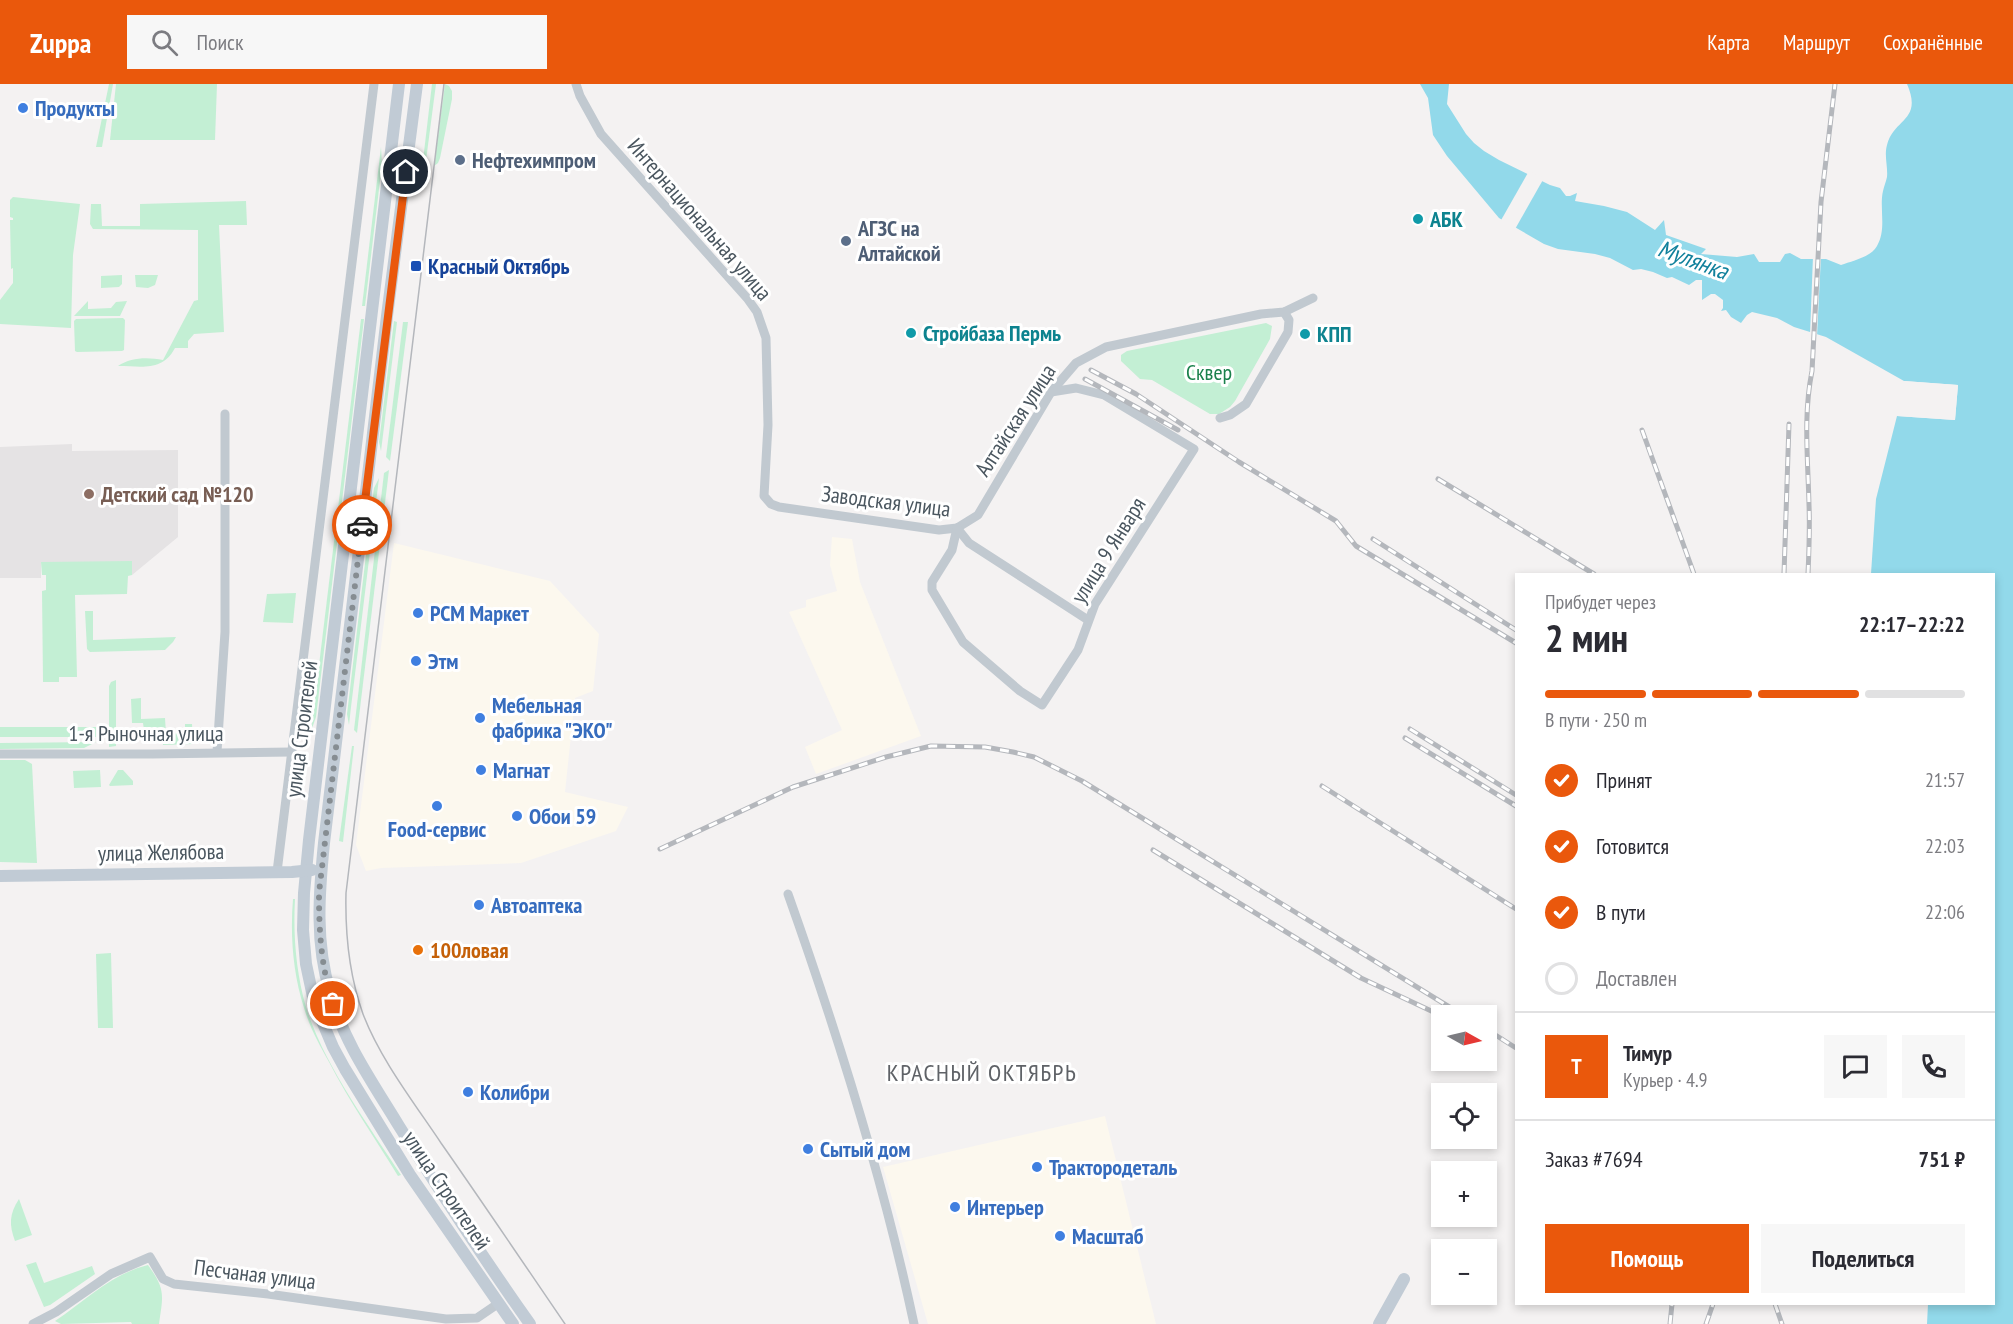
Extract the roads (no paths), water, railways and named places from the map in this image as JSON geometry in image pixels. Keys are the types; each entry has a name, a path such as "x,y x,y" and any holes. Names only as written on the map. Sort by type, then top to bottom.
{"main road":[{"name":"улица Строителей","path":"399,84 306,871 303,930 306,964 313,997 333,1047 410,1175 513,1324"},
{"name":"улица Строителей","path":"417,84 321,867 319,929 330,992 359,1060 424,1166 530,1324"},
{"name":"улица Желябова","path":"0,876 277,872 306,871 321,867"},
{"path":"1379,1324 1404,1279"}],"street":[{"path":"277,872 374,84"},
{"name":"Интернациональная улица","path":"576,84 601,134 757,312 764,329 767,353 768,425 764,496"},
{"path":"1220,418 1241,409 1250,399 1288,332 1289,320 1284,312 1313,298"},
{"name":"Алтайская улица","path":"957,528 978,515 1051,392 1076,363 1106,347 1261,314 1284,312"},
{"name":"улица 9 Января","path":"957,528 952,550 932,586 963,642 1020,691 1042,705 1078,650 1095,604 1194,449 1104,395 1076,388 1051,392"},
{"path":"217,752 225,632 225,414"},
{"name":"Заводская улица","path":"764,496 771,504 789,509 939,530 957,528 969,543 1088,620"},
{"name":"1-я Рыночная улица","path":"0,753 292,752"},
{"path":"788,894 847,1068 896,1240 914,1324"},
{"name":"Песчаная улица","path":"33,1324 56,1312 111,1274 150,1257 163,1279 174,1284 268,1294 446,1319 477,1318 499,1304"}],"water":[{"name":"Мулянка","path":"1420,84 1449,84 1447,104 1466,134 1484,151 1560,188 1566,196 1577,193 1575,201 1627,212 1655,230 1664,220 1666,235 1706,249 1701,254 1737,257 1754,254 1759,262 1780,262 1785,254 1790,253 1801,259 1826,259 1841,265 1870,253 1880,239 1883,189 1887,177 1886,149 1895,129 1910,112 1912,105 1907,84 2013,84 2013,1324 1927,1324 1928,1305 1995,1305 1995,573 1871,573 1876,499 1897,416 1955,420 1958,385 1904,381 1826,337 1794,327 1777,318 1752,312 1741,323 1731,317 1726,310 1721,311 1723,300 1715,294 1702,300 1702,280 1696,280 1689,285 1672,277 1667,278 1641,269 1633,270 1610,258 1558,249 1544,244 1499,218 1447,156 1433,135 1428,98"}],"tram line":[{"path":"444,84 346,893 347,939 358,999 370,1031 388,1064 565,1324"}],"railway":[{"path":"1808,573 1808,404 1812,371 1821,202 1835,84"},
{"path":"1091,370 1136,394 1239,462 1336,521 1356,546 1515,642"},
{"path":"1085,379 1178,430"},
{"path":"1784,573 1789,424"},
{"path":"1642,430 1694,573"},
{"path":"1438,479 1592,573"},
{"path":"1373,539 1515,629"},
{"path":"1410,729 1515,794"},
{"path":"1405,738 1515,805"},
{"path":"660,849 793,787 886,757 931,746 985,747 1013,752 1034,757 1082,781 1446,1005"},
{"path":"1322,786 1515,908"},
{"path":"1153,850 1361,978 1431,1011"},
{"path":"1497,1036 1515,1047"},
{"path":"1670,1324 1672,1305"},
{"path":"1706,1324 1713,1305"},
{"path":"1775,1305 1782,1324"}],"place":[{"name":"Продукты","path":"23,108"},
{"name":"Нефтехимпром","path":"460,160"},
{"name":"АБК","path":"1418,219"},
{"name":"АГЗС на Алтайской","path":"846,241"},
{"name":"Красный Октябрь","path":"416,266"},
{"name":"Стройбаза Пермь","path":"911,333"},
{"name":"КПП","path":"1305,334"},
{"name":"Детский сад №120","path":"89,494"},
{"name":"РСМ Маркет","path":"418,613"},
{"name":"Этм","path":"416,661"},
{"name":"Мебельная фабрика \"ЭКО\"","path":"480,718"},
{"name":"Магнат","path":"481,770"},
{"name":"Food-сервис","path":"437,806"},
{"name":"Обои 59","path":"517,816"},
{"name":"Автоаптека","path":"479,905"},
{"name":"100ловая","path":"418,950"},
{"name":"Колибри","path":"468,1092"},
{"name":"Сытый дом","path":"808,1149"},
{"name":"Трактородеталь","path":"1037,1167"},
{"name":"Интерьер","path":"955,1207"},
{"name":"Масштаб","path":"1060,1236"}],"district":[{"name":"КРАСНЫЙ ОКТЯБРЬ","path":"982,1073"}],"park label":[{"name":"Сквер","path":"1209,372"}]}
